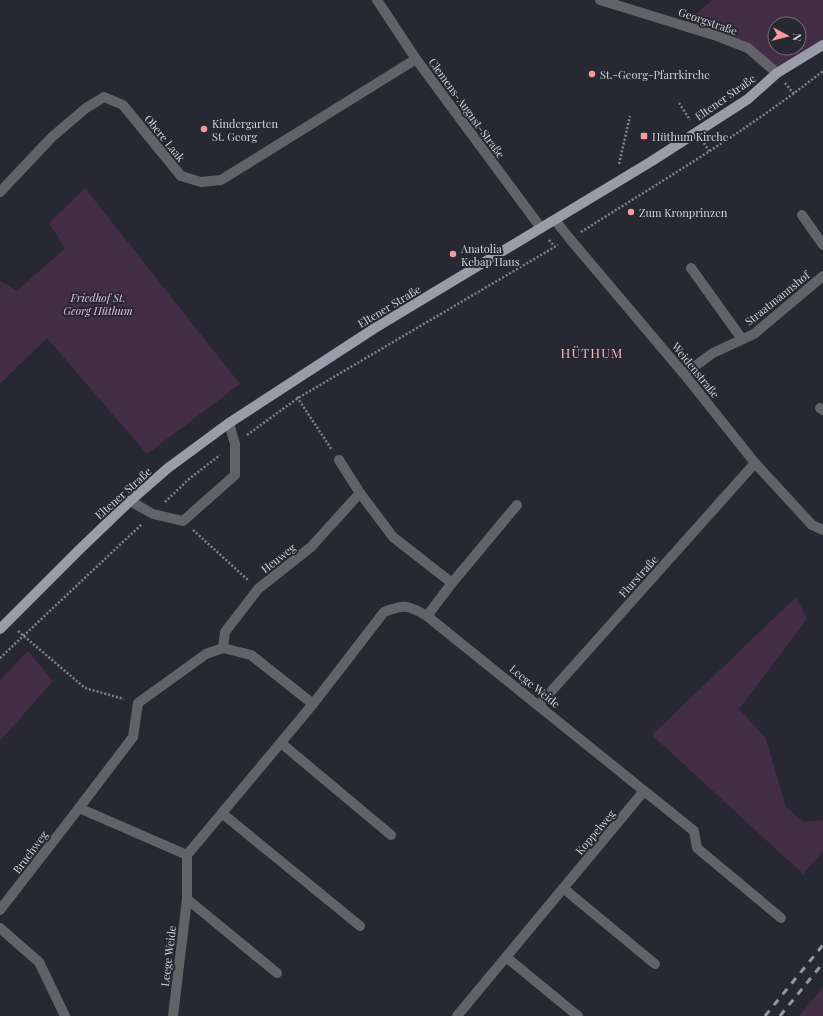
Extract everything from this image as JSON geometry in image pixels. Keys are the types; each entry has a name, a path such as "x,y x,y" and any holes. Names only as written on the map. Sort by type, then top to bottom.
{"main road":[{"name":"Eltener Straße","path":"0,629 79,550 130,502 168,468 229,423 375,328 652,161 748,99 777,73 823,45"}],"street":[{"name":"Clemens-August-Straße","path":"377,0 416,59 541,228"},
{"name":"Georgstraße","path":"600,0 717,36 748,48 777,73"},
{"name":"Obere Laak","path":"0,192 52,137 86,108 104,97 122,105 180,176 201,182 221,180 416,59"},
{"path":"802,215 823,244"},
{"name":"Weidenstraße","path":"555,220 684,374 755,463 812,525 823,530"},
{"path":"691,268 742,339"},
{"name":"Straatmannshof","path":"684,374 713,353 754,334 823,276"},
{"path":"130,502 153,514 183,521 235,475 235,444 229,423"},
{"path":"339,460 360,493 393,537 452,583"},
{"name":"Flurstraße","path":"539,705 755,463"},
{"name":"Heuweg","path":"223,648 225,632 258,589 312,547 360,493"},
{"path":"428,616 452,583 517,505"},
{"name":"Leege Weide","path":"173,1016 187,899 187,855 223,814 313,704 384,612 399,606 413,608 428,616 694,831 697,848 781,918"},
{"path":"138,703 206,654 223,648 251,655 313,704"},
{"name":"Bruchweg","path":"0,910 133,738 138,703"},
{"path":"281,743 391,836"},
{"name":"Koppelweg","path":"457,1016 644,791"},
{"path":"79,808 187,855"},
{"path":"223,814 360,926"},
{"path":"563,888 655,964"},
{"path":"187,899 277,973"},
{"path":"0,928 39,962 65,1016"},
{"path":"506,957 578,1016"}],"path":[{"path":"0,658 22,635 153,514 189,478 298,398 570,239 722,143 794,94 823,71"},
{"path":"614,184 630,116"},
{"path":"288,384 339,460"},
{"path":"183,521 258,589"},
{"path":"8,620 22,635 85,688 138,703"}],"green space":[{"path":"712,0 823,0 823,44 807,54 807,16 767,16 767,56 804,56 777,73 748,48 683,25"},
{"name":"Friedhof St. Georg Hüthum","path":"85,188 240,384 147,454 47,338 0,384 0,281 17,291 65,248 49,223"},
{"path":"796,597 807,619 739,709 765,737 786,807 803,822 823,820 823,851 803,874 652,735"},
{"path":"28,651 53,681 0,741 0,680"},
{"path":"823,987 823,1016 799,1016"}],"railway":[{"path":"765,1016 823,945"},
{"path":"780,1016 823,963"}],"place":[{"name":"St.-Georg-Pfarrkirche","path":"592,74"},
{"name":"Kindergarten St. Georg","path":"204,129"},
{"name":"Hüthum Kirche","path":"644,136"},
{"name":"Zum Kronprinzen","path":"631,212"},
{"name":"Anatolia Kebap Haus","path":"453,254"}],"district":[{"name":"HÜTHUM","path":"592,352"}]}
